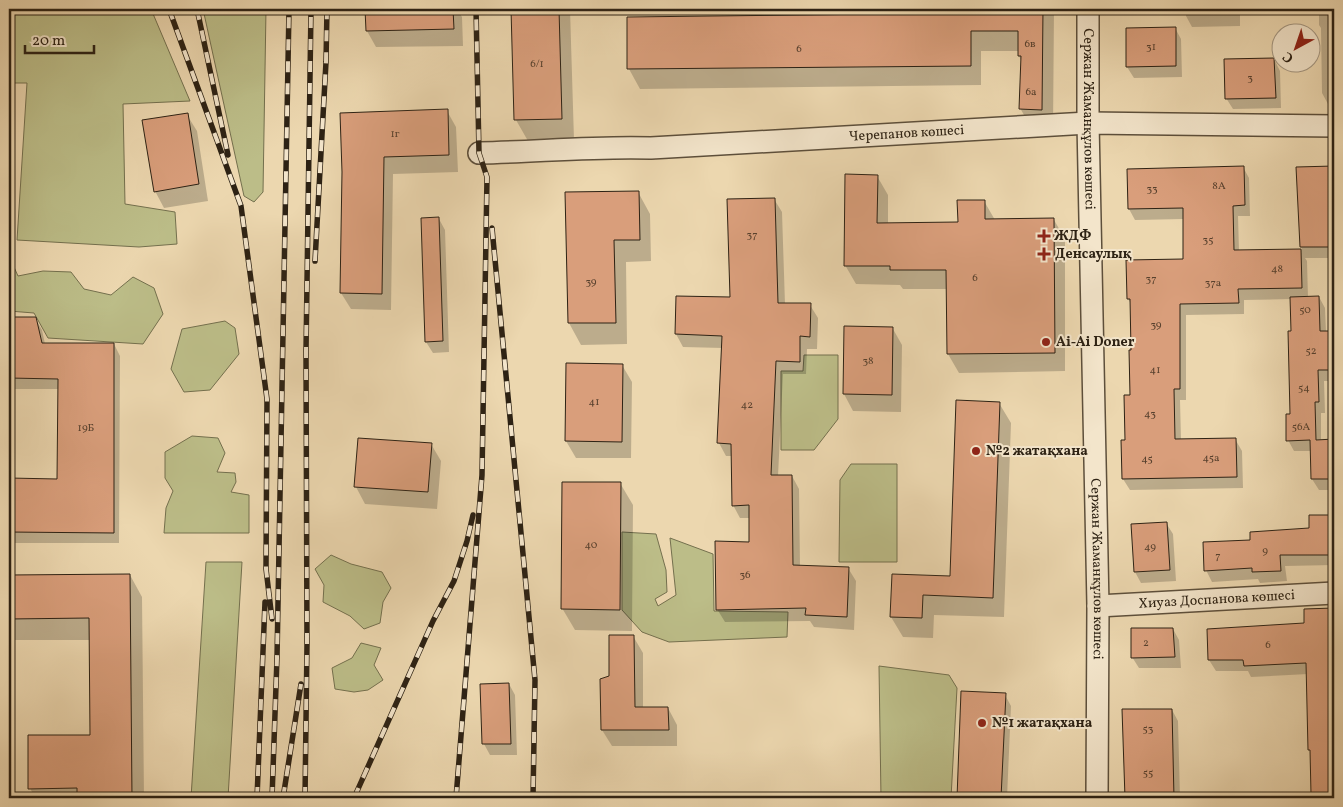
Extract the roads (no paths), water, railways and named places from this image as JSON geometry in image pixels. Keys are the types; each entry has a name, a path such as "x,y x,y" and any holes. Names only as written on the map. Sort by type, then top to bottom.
{"street":[{"name":"Сержан Жаманқұлов көшесі","path":"1088,9 1088,123 1098,606 1097,798"},
{"name":"Черепанов көшесі","path":"479,153 619,147 652,148 1088,123 1334,126"},
{"name":"Хиуаз Доспанова көшесі","path":"1098,606 1334,593"}],"railway":[{"path":"169,9 241,206 267,399 266,569 272,619"},
{"path":"197,9 228,155"},
{"path":"272,798 277,658 289,9"},
{"path":"305,798 307,644 306,351 311,9"},
{"path":"315,261 326,62 327,9"},
{"path":"456,798 482,475 487,177 479,153 476,9"},
{"path":"492,228 535,680 533,798"},
{"path":"354,798 433,621 454,581 473,515"},
{"path":"257,798 265,602"},
{"path":"283,798 301,684"}],"place":[{"name":"ЖДФ","path":"1044,236"},
{"name":"Денсаулық","path":"1044,254"},
{"name":"Ai-Ai Doner","path":"1046,342"},
{"name":"№2 жатақхана","path":"976,451"},
{"name":"№1 жатақхана","path":"982,723"}]}
